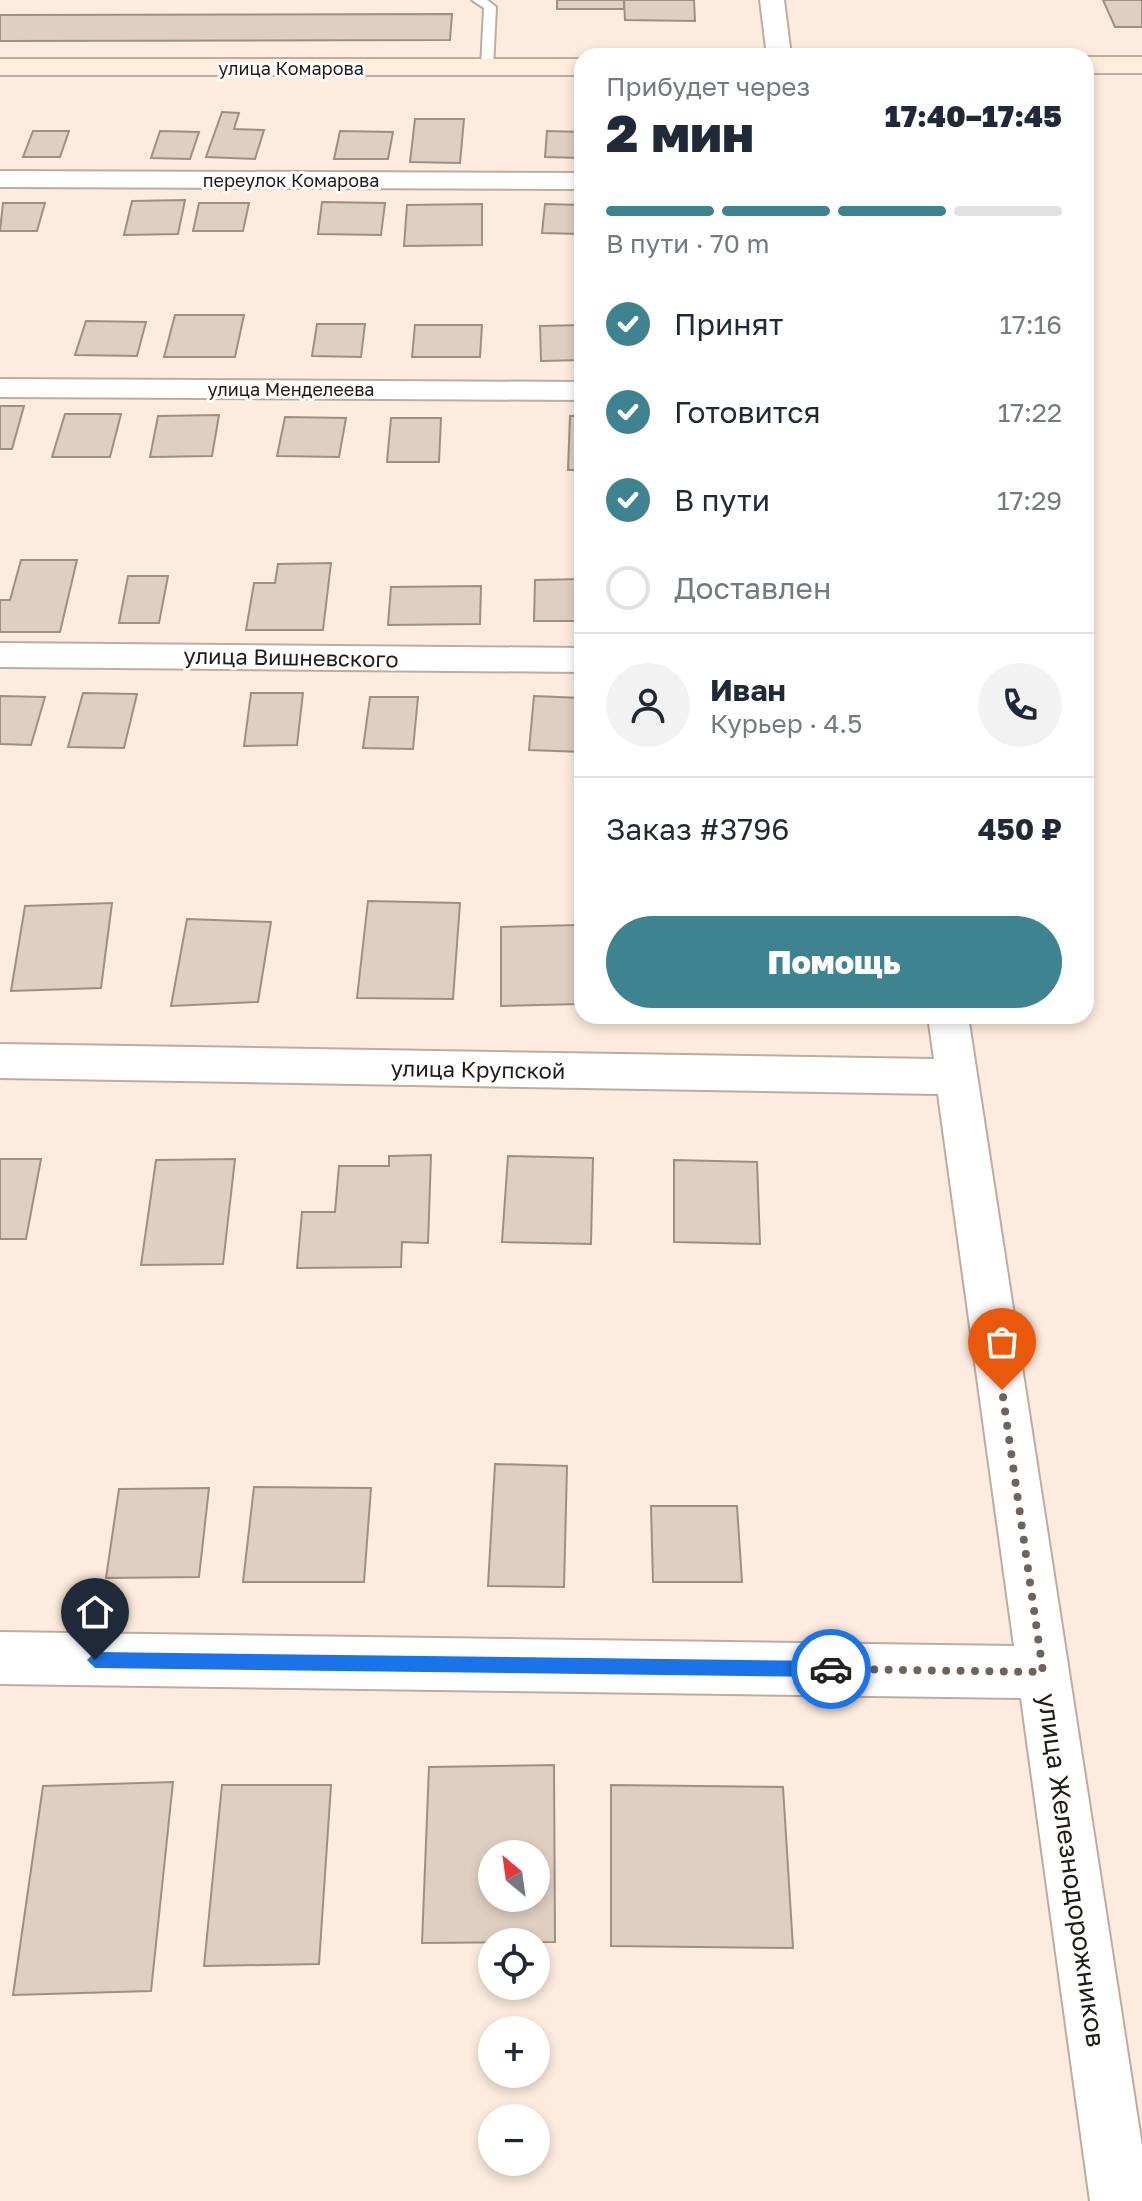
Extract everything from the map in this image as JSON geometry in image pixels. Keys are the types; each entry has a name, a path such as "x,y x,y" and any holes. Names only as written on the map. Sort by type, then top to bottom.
{"street":[{"path":"772,0 778,48"},
{"path":"1094,65 1142,65"},
{"name":"улица Комарова","path":"0,67 574,67"},
{"name":"переулок Комарова","path":"0,179 574,181"},
{"name":"улица Менделеева","path":"0,388 574,391"},
{"name":"улица Вишневского","path":"0,655 574,660"},
{"name":"улица Железнодорожников","path":"949,1024 1120,2201"},
{"name":"улица Крупской","path":"0,1061 956,1077"},
{"path":"0,1658 1043,1672"}],"lane":[{"path":"478,0 490,7 487,68"}],"building":[{"path":"557,0 624,0 624,9 557,9"},
{"path":"624,0 694,0 695,21 625,20"},
{"path":"1103,0 1142,0 1142,27 1115,27"},
{"path":"452,14 450,40 0,41 0,15"},
{"path":"222,112 239,113 234,129 264,130 255,159 206,157"},
{"path":"415,119 464,119 460,163 410,162"},
{"path":"33,131 69,131 60,157 23,157"},
{"path":"160,131 199,132 190,159 151,158"},
{"path":"340,131 393,132 388,159 334,159"},
{"path":"547,131 574,132 574,158 545,157"},
{"path":"185,200 178,234 124,235 132,201"},
{"path":"322,202 385,203 381,235 318,234"},
{"path":"3,203 45,203 37,231 0,231"},
{"path":"199,203 249,203 243,231 193,231"},
{"path":"482,204 482,245 404,246 407,205"},
{"path":"545,204 574,205 574,234 542,233"},
{"path":"175,315 244,315 235,357 164,357"},
{"path":"86,321 146,322 137,356 75,355"},
{"path":"317,324 365,324 361,357 312,356"},
{"path":"415,325 482,325 480,357 412,357"},
{"path":"574,325 574,360 541,361 540,326"},
{"path":"0,406 24,406 12,449 0,449"},
{"path":"65,414 121,414 110,457 52,457"},
{"path":"219,415 212,456 150,457 158,416"},
{"path":"570,416 574,416 574,470 568,470"},
{"path":"285,417 346,418 339,457 277,456"},
{"path":"391,418 441,418 439,462 387,462"},
{"path":"21,560 77,560 60,632 0,632 0,600 10,600"},
{"path":"331,563 323,630 246,630 254,583 275,583 278,564"},
{"path":"128,576 168,576 159,623 119,623"},
{"path":"574,579 574,621 534,621 535,580"},
{"path":"481,586 480,624 388,625 391,587"},
{"path":"83,693 137,694 124,748 68,747"},
{"path":"251,693 303,693 297,745 244,746"},
{"path":"0,696 45,697 31,745 0,744"},
{"path":"534,696 574,698 574,752 529,750"},
{"path":"370,697 418,697 413,749 363,748"},
{"path":"368,901 460,903 453,999 357,998"},
{"path":"112,903 101,988 11,991 25,906"},
{"path":"187,919 271,922 258,1002 171,1006"},
{"path":"574,925 574,1004 501,1006 501,927"},
{"path":"431,1155 428,1243 402,1242 401,1267 297,1268 302,1212 335,1212 339,1166 389,1166 389,1156"},
{"path":"508,1156 593,1158 591,1244 502,1242"},
{"path":"0,1159 41,1159 26,1239 0,1239"},
{"path":"235,1159 223,1264 141,1265 156,1160"},
{"path":"674,1160 757,1162 760,1244 674,1242"},
{"path":"495,1464 567,1466 564,1587 488,1586"},
{"path":"254,1487 371,1488 364,1582 243,1582"},
{"path":"209,1488 199,1577 106,1578 119,1489"},
{"path":"651,1506 737,1506 742,1582 653,1582"},
{"path":"554,1765 555,1942 550,1942 550,1928 478,1928 478,1943 422,1943 429,1767"},
{"path":"173,1782 151,1991 13,1995 43,1786"},
{"path":"222,1785 331,1785 319,1964 204,1966"},
{"path":"611,1785 783,1787 793,1948 611,1946"}],"way so far":[{"path":"831,1669 1043,1672 1002,1390"}],"route":[{"path":"95,1660 831,1669"}]}
